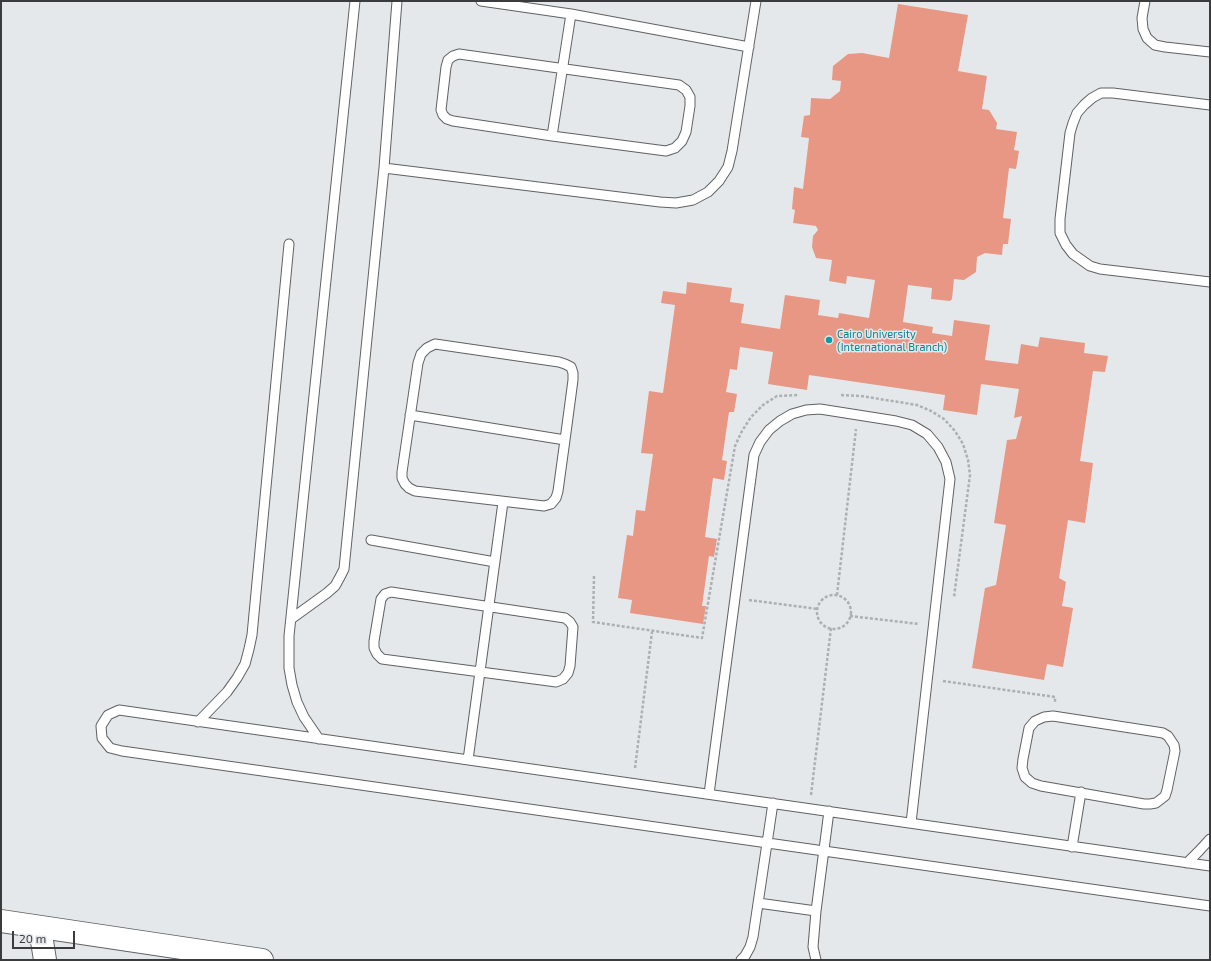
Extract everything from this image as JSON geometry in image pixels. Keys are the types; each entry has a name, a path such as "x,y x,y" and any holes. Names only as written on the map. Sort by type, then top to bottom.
{"main road":[{"path":"1,922 33,926 146,952 262,960"},
{"path":"33,926 42,941 45,960"}],"lane":[{"path":"319,739 304,717 297,702 292,685 288,652 355,1"},
{"path":"291,619 335,586 344,569 384,168 397,1"},
{"path":"482,1 571,14 749,47"},
{"path":"384,168 660,202 676,203 693,200 712,189 728,167 732,151 756,1"},
{"path":"1145,1 1142,18 1143,29 1147,38 1155,45 1210,52"},
{"path":"552,136 571,14"},
{"path":"459,54 679,85 686,90 690,98 686,132 682,141 675,148 666,151 552,136 447,119 440,110 448,60 459,54"},
{"path":"1210,104 1113,93 1102,93 1092,98 1080,109 1072,123 1060,219 1060,233 1066,245 1073,254 1090,266 1100,269 1210,282"},
{"path":"198,722 227,692 237,678 245,664 250,649 289,244"},
{"path":"435,344 565,364 574,373 565,440 558,491 556,498 551,504 544,506 414,491 405,484 402,478 402,472 418,363 421,354 427,348 435,344"},
{"path":"709,794 754,455 760,442 769,430 780,421 792,414 806,410 820,409 896,421 912,426 927,434 938,447 946,462 950,479 911,823"},
{"path":"410,415 565,440"},
{"path":"468,760 503,502"},
{"path":"371,540 495,562"},
{"path":"391,592 565,618 570,622 573,628 570,666 568,673 563,679 556,682 480,672 382,659 374,648 381,599 385,594 391,592"},
{"path":"1210,866 119,710 108,715 101,726 102,738 110,748 122,751 1210,906"},
{"path":"1053,716 1163,733 1168,736 1174,745 1174,756 1165,796 1156,803 1144,804 1041,786 1032,783 1025,777 1022,768 1029,728 1035,721 1044,717 1053,716"},
{"path":"1072,847 1082,792"},
{"path":"741,960 750,947 753,937 773,803"},
{"path":"816,960 813,947 816,911 829,811"},
{"path":"1187,863 1210,840"},
{"path":"758,903 816,911"}],"path":[{"path":"594,576 593,622 652,632 702,638 735,446 751,417 763,405 777,396 802,395"},
{"path":"839,395 861,396 917,405 944,419 955,431 963,444 968,460 970,475 953,602"},
{"path":"837,595 861,396"},
{"path":"837,595 848,603 851,609 850,616 848,622 843,626 831,628 825,626 820,621 818,609 824,598 837,595"},
{"path":"735,599 818,609"},
{"path":"850,616 933,625"},
{"path":"809,808 831,628"},
{"path":"632,783 652,632"},
{"path":"944,673 943,681 1055,697 1053,716"}],"building":[{"name":"Cairo University (International Branch)","path":"898,4 968,15 958,71 987,76 982,109 989,110 997,123 996,129 1017,132 1014,150 1019,151 1016,169 1009,168 1003,218 1011,219 1008,244 1003,244 1002,255 985,253 977,257 976,272 964,280 954,279 952,299 950,301 931,299 932,288 908,285 903,322 933,327 932,333 952,336 954,320 990,325 985,360 1018,364 1021,344 1038,347 1040,337 1085,343 1084,353 1108,356 1105,372 1093,371 1080,461 1093,463 1085,523 1068,520 1059,578 1066,582 1062,606 1073,608 1063,667 1047,664 1044,680 972,668 985,588 996,585 1006,525 994,523 1007,440 1016,439 1022,416 1014,418 1019,389 981,384 977,415 943,410 945,395 809,375 807,390 768,384 773,352 740,347 737,370 730,369 726,392 737,394 734,412 729,412 722,460 727,461 724,480 713,478 705,537 717,539 714,557 709,556 702,606 706,606 703,624 630,613 632,600 618,598 627,535 633,536 636,510 645,511 653,454 641,453 649,391 663,393 675,305 661,303 663,291 686,294 687,282 732,288 730,302 744,304 741,323 780,329 785,295 820,300 818,315 838,318 839,313 869,318 875,280 847,276 846,284 829,281 832,260 816,258 812,247 813,236 818,230 816,226 793,223 795,210 792,209 794,187 803,189 809,138 801,137 804,116 810,115 811,98 830,99 840,91 841,81 832,80 833,66 848,54 862,53 889,58"}],"place":[{"name":"Cairo University (International Branch)","path":"829,340"}]}
